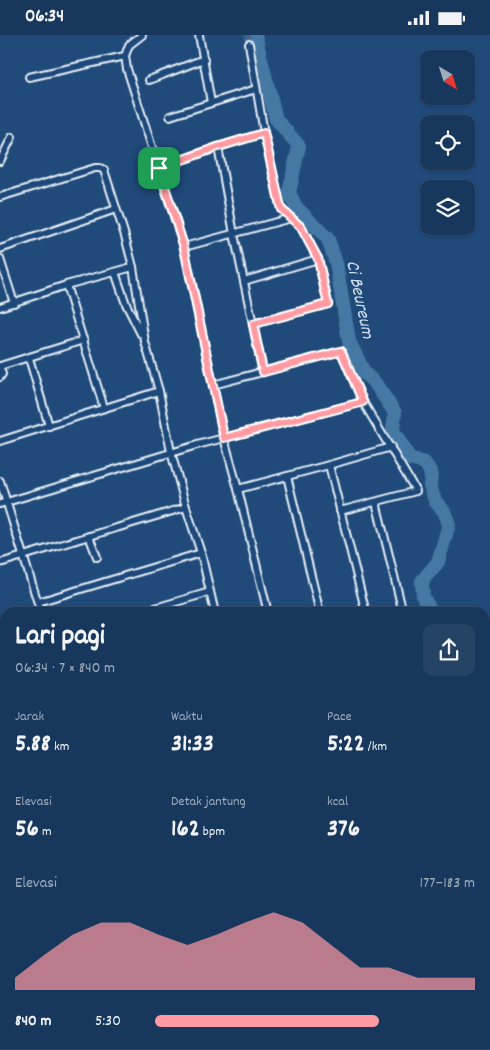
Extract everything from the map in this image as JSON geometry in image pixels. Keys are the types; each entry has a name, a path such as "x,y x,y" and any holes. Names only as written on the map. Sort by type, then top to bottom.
{"street":[{"path":"199,35 211,103"},
{"path":"143,36 130,45 125,56 127,69 184,247 224,438 267,607"},
{"path":"249,44 264,133 281,209 301,227 318,259 328,304 253,324"},
{"path":"29,77 125,56"},
{"path":"149,80 204,59"},
{"path":"170,116 256,89"},
{"path":"159,168 264,133"},
{"path":"0,161 12,137"},
{"path":"218,147 263,372"},
{"path":"0,197 100,167 104,170 133,267 145,342 159,391 171,452 201,553 213,607"},
{"path":"0,249 116,209"},
{"path":"184,247 291,218"},
{"path":"0,259 14,303"},
{"path":"244,281 318,259"},
{"path":"0,307 66,285 133,267"},
{"path":"116,272 126,304 145,342"},
{"path":"66,285 104,408"},
{"path":"0,377 2,374 0,367 84,340"},
{"path":"212,385 341,351 363,402 416,491 340,511"},
{"path":"28,358 49,426"},
{"path":"0,441 159,391"},
{"path":"3,503 171,452 363,402"},
{"path":"238,489 391,447"},
{"path":"329,465 364,607"},
{"path":"287,476 319,607"},
{"path":"0,483 3,503 23,555 39,607"},
{"path":"376,502 401,607"},
{"path":"0,563 186,507"},
{"path":"89,536 97,557"},
{"path":"38,602 201,553"},
{"path":"159,607 210,592"}],"waterway":[{"name":"Ci Beureum","path":"255,35 276,119 299,146 289,193 296,207 328,239 336,263 349,341 365,374 375,383 395,413 393,430 410,459 425,463 431,473 430,485 435,501 444,511 449,524 438,562 422,581 423,597 429,607"}],"tunnel":[{"path":"247,35 249,44"}],"route":[{"path":"264,133 281,209 301,227 318,259 328,304 253,324 263,372 341,351 363,402 224,438 184,247 159,168 264,133"}]}
